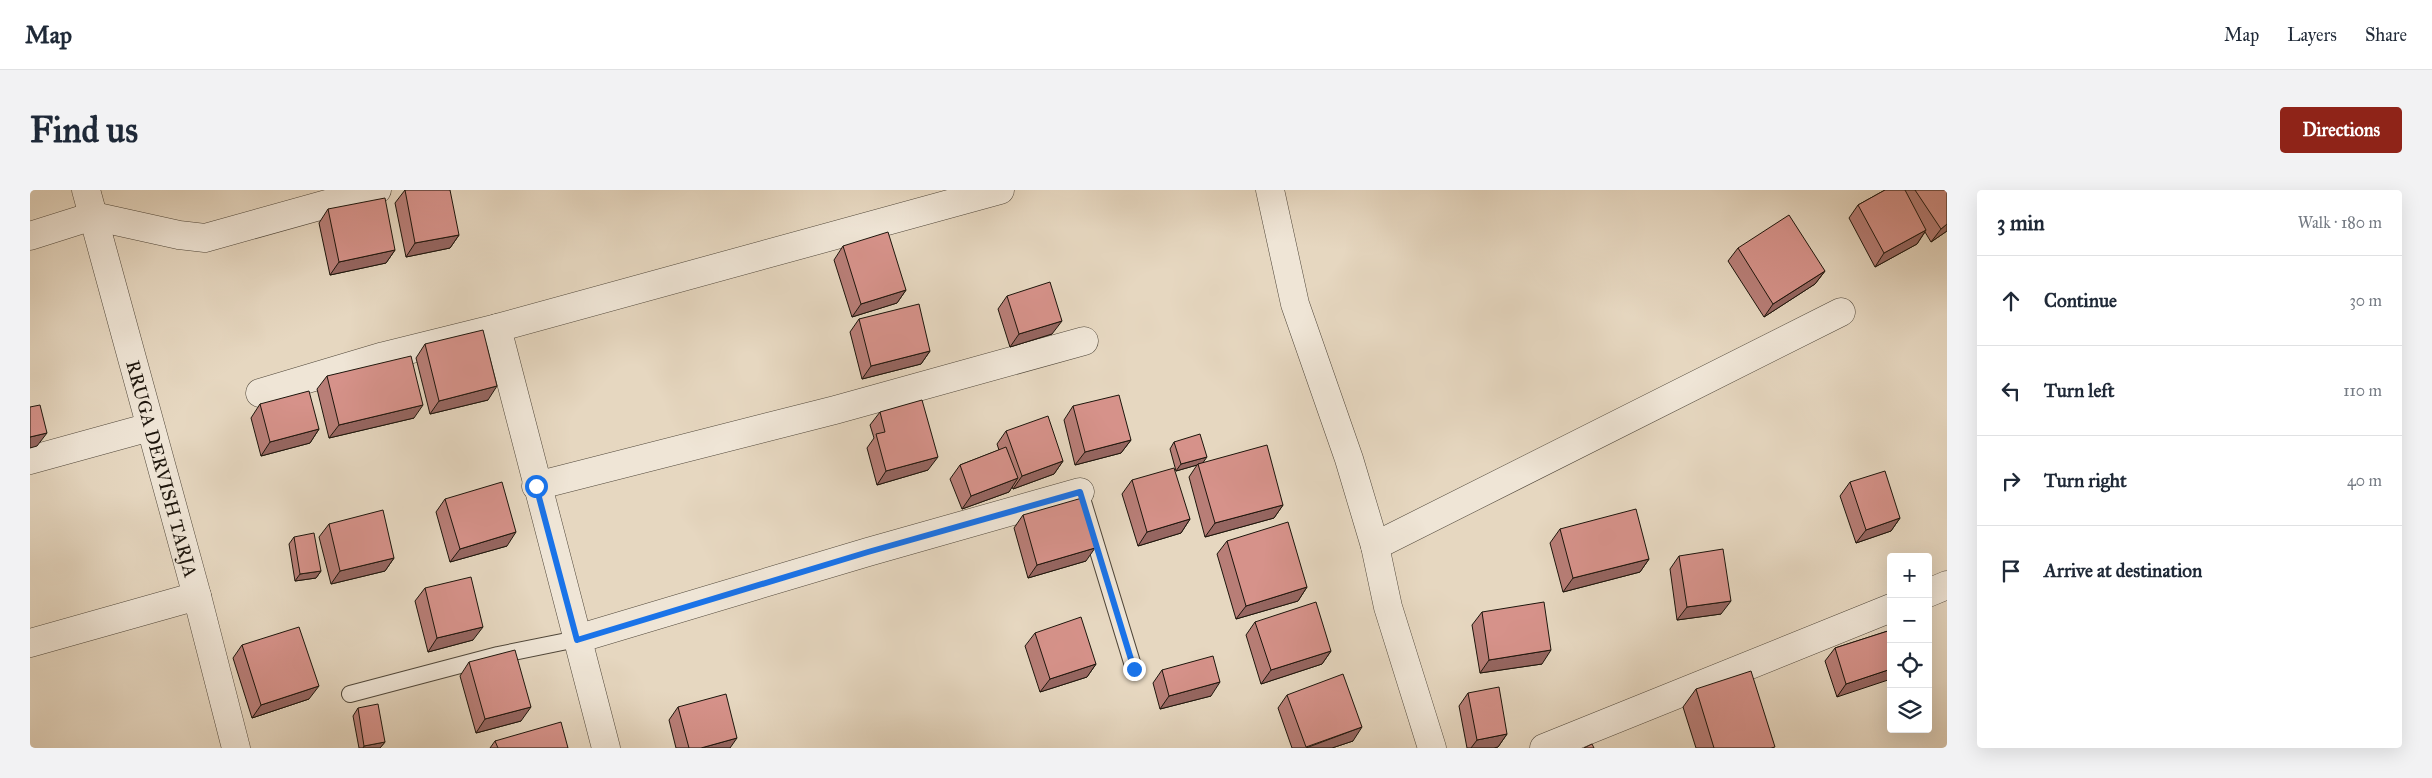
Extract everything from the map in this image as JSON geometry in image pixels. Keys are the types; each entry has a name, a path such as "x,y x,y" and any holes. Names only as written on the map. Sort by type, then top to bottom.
{"street":[{"name":"RRUGA DERVISH TARJA","path":"86,190 197,596 236,748"},
{"path":"30,236 93,216 179,235 205,238 377,190"},
{"path":"260,393 384,356 496,328 1000,190"},
{"path":"1270,190 1295,304 1349,459 1375,546 1388,607 1432,748"},
{"path":"1375,546 1841,312"},
{"path":"496,328 606,748"},
{"path":"536,486 835,410 1084,341"},
{"path":"30,460 150,427"},
{"path":"577,640 868,552 1080,492"},
{"path":"1932,591 1947,585"},
{"path":"30,642 197,596"},
{"path":"1544,748 1887,610"}],"lane":[{"path":"1080,492 1134,669"},
{"path":"350,694 498,655 577,640"}],"building":[{"path":"405,190 450,190 459,235 415,243"},
{"path":"1885,190 1905,190 1926,230 1884,253 1858,205"},
{"path":"1915,190 1947,190 1947,224 1941,229"},
{"path":"385,198 395,250 339,262 328,209"},
{"path":"1789,215 1825,271 1773,304 1738,248"},
{"path":"888,232 906,290 861,304 843,246"},
{"path":"1050,282 1062,321 1019,334 1007,296"},
{"path":"919,304 930,351 871,366 859,319"},
{"path":"483,330 497,386 439,401 425,344"},
{"path":"411,356 423,405 339,425 327,376"},
{"path":"309,391 319,429 270,442 260,404"},
{"path":"1119,395 1131,440 1085,452 1073,406"},
{"path":"922,400 938,457 886,471 876,434 885,432 880,412"},
{"path":"40,405 47,433 30,437 30,407"},
{"path":"1048,416 1063,461 1022,476 1006,431"},
{"path":"1200,434 1207,457 1181,464 1174,442"},
{"path":"1267,445 1283,505 1215,523 1198,464"},
{"path":"1006,447 1018,478 971,496 960,465"},
{"path":"1174,468 1190,519 1147,532 1132,480"},
{"path":"1885,471 1900,518 1866,530 1850,482"},
{"path":"502,482 516,532 460,549 445,499"},
{"path":"1082,498 1095,548 1037,565 1023,515"},
{"path":"1636,509 1649,559 1573,578 1560,529"},
{"path":"383,510 394,558 340,571 329,524"},
{"path":"1288,522 1307,587 1246,606 1227,541"},
{"path":"314,533 321,571 300,574 294,537"},
{"path":"1723,549 1731,601 1687,607 1679,556"},
{"path":"471,577 483,627 437,638 425,588"},
{"path":"1316,602 1331,651 1271,670 1255,622"},
{"path":"1544,602 1551,650 1489,660 1482,612"},
{"path":"1081,617 1096,664 1050,679 1035,633"},
{"path":"299,627 319,686 261,705 242,645"},
{"path":"1887,631 1887,670 1846,684 1835,648"},
{"path":"515,650 531,707 485,719 469,662"},
{"path":"1213,656 1220,682 1169,696 1162,670"},
{"path":"1751,671 1775,747 1714,748 1696,689"},
{"path":"1343,674 1362,727 1306,747 1287,695"},
{"path":"1499,687 1507,734 1477,740 1468,693"},
{"path":"726,694 737,738 701,748 689,748 678,707"},
{"path":"378,704 385,742 364,746 358,708"},
{"path":"561,722 568,748 498,748 495,741"},
{"path":"1592,744 1594,748 1584,748"}],"route":[{"path":"536,486 577,640 868,552 1080,492 1134,669"}]}
